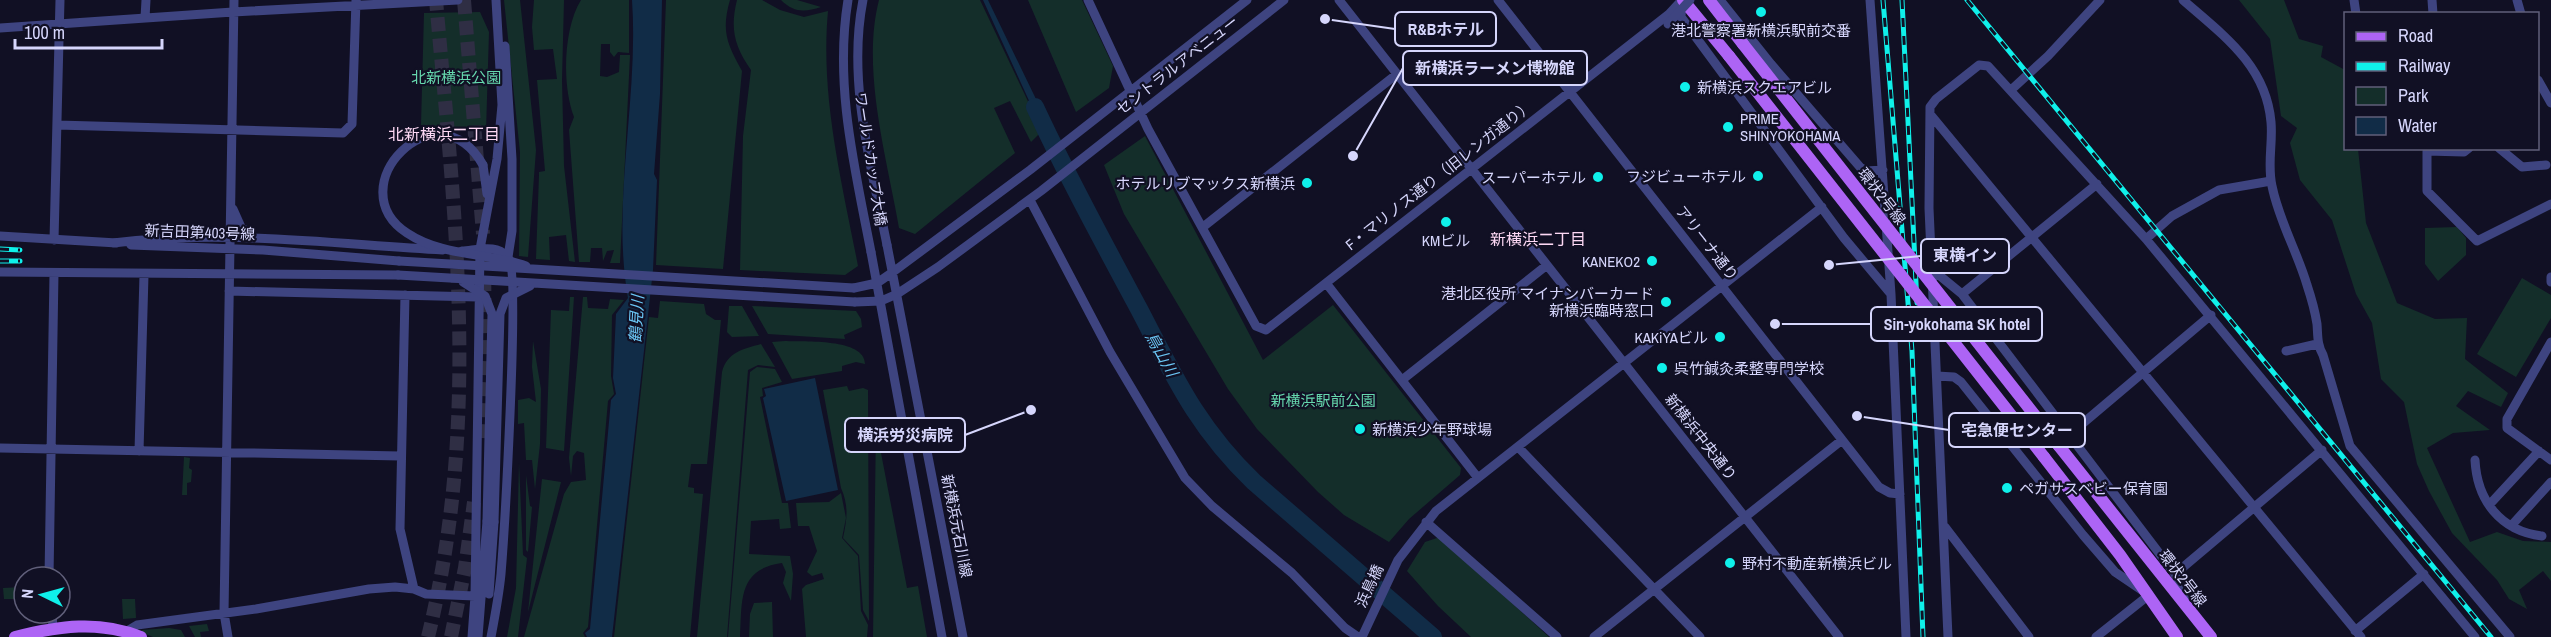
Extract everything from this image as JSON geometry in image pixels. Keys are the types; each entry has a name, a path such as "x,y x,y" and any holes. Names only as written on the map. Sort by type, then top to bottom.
{"main road":[{"path":"1682,0 1729,56 2044,457 2149,595 2177,637"},
{"name":"環状2号線","path":"1709,0 2211,637"},
{"path":"15,637 53,628 106,625 141,637"}],"street":[{"path":"54,240 60,0"},
{"path":"145,18 146,0"},
{"path":"228,637 224,613 234,0"},
{"path":"0,28 356,2 458,0"},
{"path":"472,637 475,596 480,249 497,159 502,105 497,0"},
{"path":"491,637 503,543 513,307 510,260 513,194 510,104 501,12 497,0"},
{"name":"ワールドカップ大橋","path":"848,0 843,54 844,95 852,153 877,283"},
{"name":"ワールドカップ大橋","path":"863,0 858,36 860,94 887,245"},
{"path":"1088,0 1140,113 1203,227 1397,74"},
{"name":"セントラルアベニュー","path":"877,283 1030,170 1248,0"},
{"name":"セントラルアベニュー","path":"880,301 897,294 1030,200 1284,0"},
{"name":"新横浜中央通り","path":"1339,0 1839,637"},
{"name":"アリーナ通り","path":"1498,0 1879,487 1890,493 1900,494"},
{"path":"1682,0 1681,17 1822,207 1891,294"},
{"name":"F・マリノス通り（旧レンガ通り）","path":"1203,227 1256,326 1261,330 1266,330 1670,14 1682,0"},
{"path":"1668,24 1690,0"},
{"path":"1720,0 1771,64 1860,167 1866,171 1883,170"},
{"path":"1870,0 1891,294 1906,637"},
{"path":"2011,90 2048,56 2100,0"},
{"path":"2183,0 2236,47 2256,71 2271,121 2271,181 2283,226 2299,259 2317,324 2317,344 2323,355 2350,446 2510,637"},
{"path":"57,125 343,133 352,124 356,2"},
{"path":"1948,637 1934,271 1929,208 1930,107 1936,99 1980,65 1988,66 2011,90 2146,239 2475,637"},
{"path":"2539,82 2551,103"},
{"path":"1930,114 2034,237 2358,634 2424,574"},
{"path":"487,208 483,165 472,149 454,138 434,136 416,140 399,152 387,170 384,194 387,207 393,219 405,232 426,243 467,255 517,262 539,270 854,288 877,283 942,637"},
{"path":"2466,150 2464,152 2427,151 2427,191 2476,241 2551,204"},
{"path":"2501,150 2522,167 2550,165"},
{"path":"2146,239 2172,216 2219,190 2271,181"},
{"path":"1962,294 2097,184"},
{"path":"230,198 241,227 256,239"},
{"path":"1030,200 1110,352 1185,478 1212,506 1292,573 1345,628 1360,637"},
{"name":"浜鳥橋","path":"1360,637 1370,621 1396,563 1426,522 1478,478 1822,207"},
{"name":"新吉田第403号線","path":"0,236 539,270"},
{"path":"113,243 158,237 230,238 456,251 497,249 510,260"},
{"name":"新横浜元石川線","path":"887,245 963,637"},
{"path":"1402,380 1547,265"},
{"path":"1934,271 1962,294 2175,573 2190,611"},
{"path":"0,273 229,276 398,275 855,302 880,301"},
{"path":"49,565 54,273"},
{"path":"139,451 144,275"},
{"path":"454,279 480,291 490,304 492,314 490,521 478,637"},
{"path":"1326,283 1478,478"},
{"path":"484,637 501,305 510,294 539,284"},
{"path":"229,291 478,297"},
{"path":"405,295 400,529 414,589"},
{"path":"2069,435 2211,315"},
{"path":"2551,342 2507,419 2507,428 2551,459"},
{"path":"2286,351 2317,344"},
{"path":"1937,376 1954,377 1961,382 2115,572 2149,595 2096,637"},
{"path":"1594,637 1842,440"},
{"path":"1518,447 1700,637"},
{"path":"0,448 400,456"},
{"path":"2175,573 2322,450"},
{"path":"2490,504 2539,450"},
{"path":"2475,460 2476,481 2490,504 2511,526 2523,534 2542,536"},
{"path":"2511,526 2551,482"},
{"path":"1426,522 1557,637"},
{"path":"1944,526 2029,637"},
{"path":"127,631 137,625 369,589 414,589 426,594 475,596"}],"green space":[{"path":"504,0 520,0 536,150 528,257 519,256 520,152"},
{"path":"534,0 564,0 562,80 564,166 575,262 569,261 566,235 549,237 550,260 536,259 539,172 545,171 537,80 557,79 553,49 534,50 532,27"},
{"path":"581,0 629,0 629,53 618,52 614,57 610,52 610,44 601,44 600,76 607,77 619,72 620,55 630,55 620,263 610,263 614,250 607,251 603,261 602,248 591,248 590,262 579,262 569,130 574,117 568,90 566,58 571,26"},
{"path":"666,0 730,0 726,20 727,37 742,71 723,269 656,265"},
{"path":"737,0 762,0 780,10 804,17 828,11 826,43 830,107 839,171 858,266 845,275 740,270 743,136 751,70 737,45 735,36 734,19"},
{"path":"781,0 797,0 821,7 800,10 790,7"},
{"path":"879,0 980,0 1042,131 1031,142 1010,101 994,108 1015,153 915,234 899,228 878,114 873,55 874,27"},
{"path":"1028,0 1082,0 1113,66 1109,88 1076,112"},
{"path":"2239,0 2284,0 2299,39 2323,46 2321,57 2344,69 2344,150 2358,150 2366,223 2397,303 2435,319 2467,318 2465,359 2508,393 2501,407 2468,391 2456,406 2490,430 2453,433 2427,448 2470,542 2497,532 2523,541 2551,542 2551,581 2543,571 2519,590 2527,609 2509,599 2497,580 2452,533 2429,491 2417,464 2404,402 2381,379 2372,323 2356,294 2332,220 2300,180 2290,143 2297,128 2281,116 2270,39"},
{"name":"北新横浜公園","path":"480,12 489,32 486,131 421,125 424,13"},
{"name":"新横浜駅前公園","path":"1145,136 1263,360 1333,305 1461,468 1460,475 1409,519 1389,542 1344,515 1318,492 1257,429 1228,389 1124,214 1104,165"},
{"path":"2457,227 2466,238 2466,255 2438,281 2425,264 2425,228"},
{"path":"2522,278 2551,295 2551,318 2516,377 2477,354"},
{"path":"570,297 574,297 564,451 546,448 551,310 569,311"},
{"path":"583,297 587,297 588,308 608,309 610,299 624,300 612,315 611,376 614,394 608,401 588,627 583,633 585,637 524,637 564,494 571,482 586,480 584,453 577,451 573,456 571,476 569,458"},
{"path":"660,301 704,304 706,314 715,320 721,320 707,464 691,464 688,487 694,488 694,493 703,494 690,637 614,637 649,317 658,318"},
{"path":"729,306 742,306 759,336 732,337 727,332"},
{"path":"752,306 856,311 861,319 862,327 844,335 845,339 768,334"},
{"path":"533,341 541,389 540,444 535,489 532,460 526,460 524,423 518,424 518,400 529,398 536,402 532,367"},
{"path":"772,342 832,343 845,346 862,356 865,364 856,362 842,366 842,371 792,379"},
{"path":"761,344 775,367 758,365 748,370 727,637 697,637 722,372 724,365 737,352"},
{"path":"757,367 775,369 782,382 762,388 763,396 760,397 782,503 788,503 791,528 780,529 779,519 751,521 749,554 790,556 793,574 791,601 783,583 786,572 782,563 768,566 757,572 745,588 740,637 728,637 750,372"},
{"path":"847,386 849,391 863,388 868,390 869,621 863,610 859,555 843,538 846,507 823,390"},
{"path":"876,427 907,588 918,586 927,637 873,637"},
{"path":"184,457 190,458 189,468 192,470 191,482 187,483 187,495 182,495"},
{"path":"519,463 523,555 527,558 518,637 507,637 516,588"},
{"path":"526,475 532,507 528,552 526,550"},
{"path":"542,479 561,482 528,612"},
{"path":"841,493 846,518 842,538 858,556 861,611 868,625 867,637 806,637 802,589 806,585 824,579 822,573 812,576 807,572 817,551 809,526 798,526 796,503 829,502"},
{"path":"1440,537 1549,637 1471,637 1438,606 1407,571 1425,542"},
{"path":"3,588 12,588 12,599 4,599"},
{"path":"122,599 135,599 136,618 123,619"},
{"path":"772,602 773,637 749,637 750,614 754,603"},
{"path":"207,624 209,631 200,632 201,637 195,637 189,626"},
{"path":"169,628 181,630 185,637 153,637 141,632 142,630"}],"water":[{"name":"鶴見川","path":"632,0 662,0 660,94 654,174 657,180 653,270 612,637 587,637 585,633 590,629 611,400 616,394 613,378 616,314 628,298 622,225 632,74"},
{"path":"983,0 988,0 1049,126 1042,129"},
{"path":"815,378 838,490 786,501 763,398 766,396 764,389"}],"waterway":[{"name":"鳥山川","path":"1035,107 1176,380 1217,441 1254,482 1433,637"}],"tunnel":[{"path":"428,637 444,557 454,477 459,398 456,240 436,0"},
{"path":"464,0 483,234"},
{"path":"481,438 485,361 484,253"},
{"path":"451,637 465,568 474,502"}],"railway":[{"path":"1883,0 1912,351 1923,637"},
{"path":"1902,0 1917,303"},
{"path":"1967,0 2491,637"},
{"path":"0,249 20,250"},
{"path":"0,261 20,261"}],"place":[{"name":"港北警察署新横浜駅前交番","path":"1761,12"},
{"name":"R&Bホテル","path":"1325,19"},
{"name":"新横浜スクエアビル","path":"1685,87"},
{"name":"PRIME SHINYOKOHAMA","path":"1728,127"},
{"name":"新横浜ラーメン博物館","path":"1353,156"},
{"name":"フジビューホテル","path":"1758,176"},
{"name":"スーパーホテル","path":"1598,177"},
{"name":"ホテルリブマックス新横浜","path":"1307,183"},
{"name":"KMビル","path":"1446,222"},
{"name":"KANEKO2","path":"1652,261"},
{"name":"東横イン","path":"1829,265"},
{"name":"港北区役所 マイナンバーカード 新横浜臨時窓口","path":"1666,302"},
{"name":"Sin-yokohama SK hotel","path":"1775,324"},
{"name":"KAKiYAビル","path":"1720,337"},
{"name":"呉竹鍼灸柔整専門学校","path":"1662,368"},
{"name":"横浜労災病院","path":"1031,410"},
{"name":"宅急便センター","path":"1857,416"},
{"name":"新横浜少年野球場","path":"1360,429"},
{"name":"ペガサスベビー保育園","path":"2007,488"},
{"name":"野村不動産新横浜ビル","path":"1730,563"}],"district":[{"name":"北新横浜二丁目","path":"444,134"},
{"name":"新横浜二丁目","path":"1538,239"}]}
